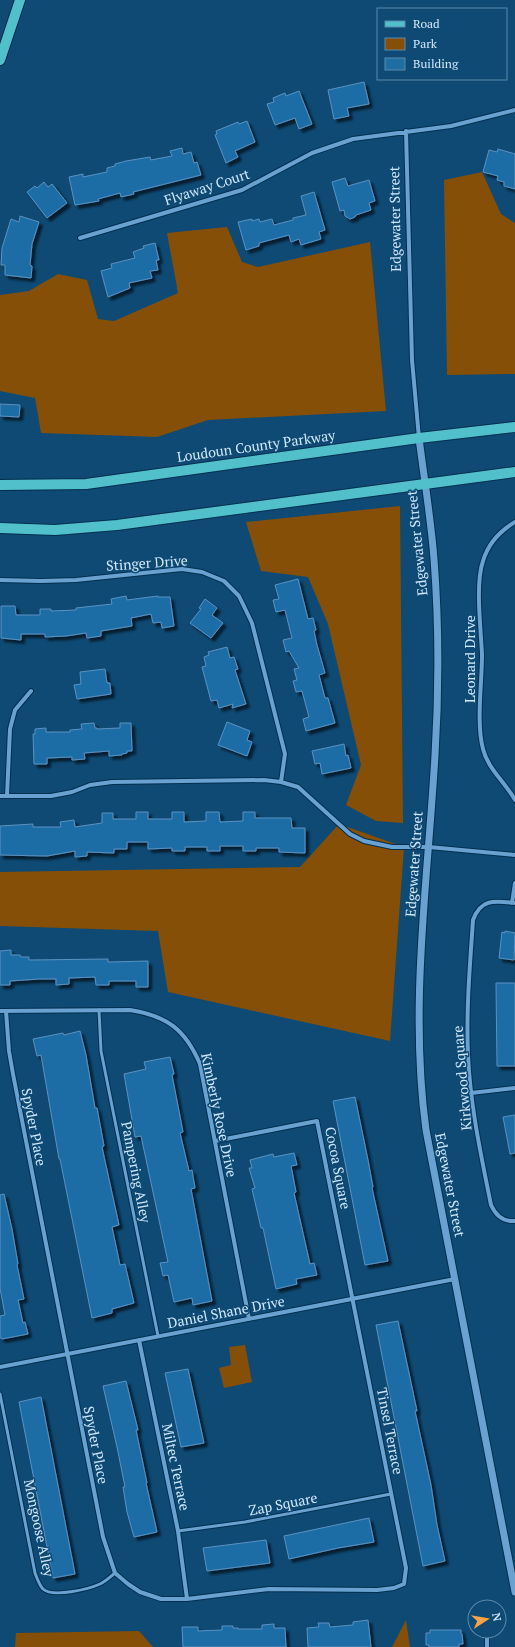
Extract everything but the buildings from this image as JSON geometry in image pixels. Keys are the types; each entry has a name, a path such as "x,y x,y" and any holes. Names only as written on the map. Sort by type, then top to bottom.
{"main road":[{"path":"0,60 20,0"},
{"name":"Loudoun County Parkway","path":"0,485 86,484 419,438 515,427"},
{"path":"0,528 56,530 117,525 515,472"}],"street":[{"name":"Flyaway Court","path":"80,238 242,190 312,153 353,139 451,126 515,110"},
{"name":"Edgewater Street","path":"406,131 412,360 419,438 434,558 438,632 436,738 428,847 419,1017 419,1064 426,1130 515,1592"},
{"name":"Leonard Drive","path":"515,522 495,538 487,550 480,576 482,656 480,736 483,750 489,764 509,789 515,800"},
{"name":"Stinger Drive","path":"0,580 76,580 182,569 202,572 224,581 239,596 252,623 285,754 281,782"},
{"path":"7,796 10,729 15,710 32,691"},
{"path":"0,796 51,796 72,792 90,785 112,782 264,780 281,782 298,787 350,834 364,841 392,847 428,847 515,855"},
{"path":"514,903 515,883"},
{"name":"Kirkwood Square","path":"514,903 490,902 483,905 476,912 473,920 467,1015 471,1093 491,1205 494,1212 500,1218 508,1222 515,1222"},
{"name":"Kimberly Rose Drive","path":"0,1011 130,1010 150,1013 180,1031 193,1047 200,1064 250,1319"},
{"name":"Spyder Place","path":"6,1011 9,1051 13,1074 67,1354 103,1537 116,1573 128,1584 149,1596 161,1599 187,1599 270,1589 377,1590 394,1588 404,1584 406,1568"},
{"path":"471,1093 515,1088"},
{"name":"Cocoa Square","path":"215,1141 317,1121 352,1299"},
{"name":"Daniel Shane Drive","path":"0,1367 455,1279"},
{"name":"Tinsel Terrace","path":"352,1299 406,1568"},
{"name":"Miltec Terrace","path":"139,1340 178,1531 187,1599"}],"lane":[{"name":"Pampering Alley","path":"99,1010 101,1051 158,1336"},
{"name":"Mongoose Alley","path":"0,1394 35,1573 40,1586 44,1591 50,1593 71,1592 94,1587 116,1573"},
{"name":"Zap Square","path":"178,1531 245,1522 391,1494"}],"green space":[{"path":"482,172 501,214 515,223 515,374 447,375 444,180"},
{"path":"227,227 242,262 258,267 370,242 386,411 208,420 157,437 41,433 35,398 0,391 0,295 29,291 58,274 87,280 98,319 114,321 178,293 167,233"},
{"path":"400,506 403,823 376,821 346,805 361,765 328,624 308,577 261,571 246,522"},
{"path":"339,824 404,847 390,1041 168,992 158,931 0,926 0,872 300,867"},
{"path":"245,1345 252,1382 224,1388 219,1368 231,1365 229,1347"},
{"path":"406,1620 410,1647 392,1647"},
{"path":"139,1631 153,1647 15,1647 16,1633"}]}
